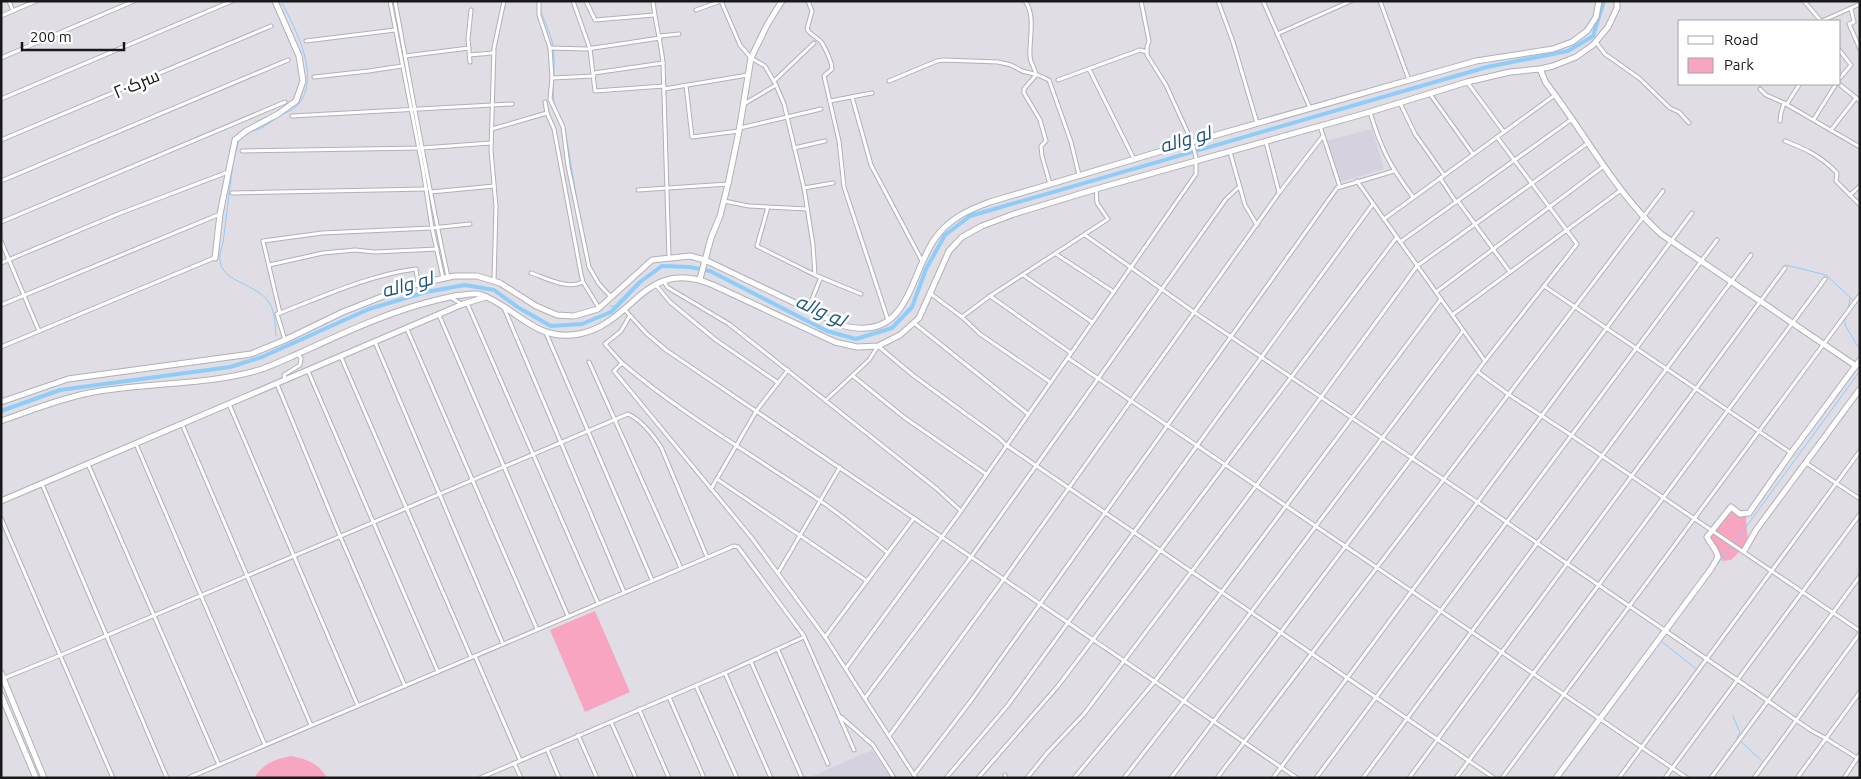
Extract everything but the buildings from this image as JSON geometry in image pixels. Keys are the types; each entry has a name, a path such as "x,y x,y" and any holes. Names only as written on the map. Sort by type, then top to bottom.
{"street":[{"path":"9,1 13,11"},
{"path":"1,16 36,1"},
{"path":"1,58 134,1"},
{"path":"1,99 232,1"},
{"path":"1,347 215,258 220,214 235,140 246,131 278,114 296,101 303,81 299,56 275,1"},
{"path":"390,1 402,66 413,109"},
{"path":"394,1 429,190 437,249 446,277"},
{"path":"494,281 496,207 491,143 494,53 504,1"},
{"path":"539,1 539,14 550,48 552,78 550,99 563,127 568,166 589,267 612,298"},
{"path":"573,1 590,49 595,91 686,86 748,75"},
{"path":"586,1 595,20 654,15"},
{"path":"653,1 663,63 669,258"},
{"path":"696,10 721,1 740,45 751,58 765,66 774,81 787,117 804,188 815,275"},
{"path":"700,278 728,184 740,129 751,58 767,25 782,1"},
{"path":"808,1 812,11 807,29 810,34 821,42 832,64 832,69 824,76 839,141 844,187 888,320"},
{"path":"1024,1 1029,8 1030,58 1036,69 1036,74 1024,89 1024,93 1044,131 1046,141 1041,146 1042,156 1050,184"},
{"path":"846,668 961,511 1196,174 1197,159 1193,144 1166,85 1147,52 1149,41 1141,1"},
{"path":"1218,1 1233,42 1257,123"},
{"path":"1263,1 1310,109"},
{"path":"1277,34 1351,1"},
{"path":"1380,1 1409,80"},
{"path":"1,402 68,379 251,354 343,312 418,284 446,277 477,276 494,281 536,306 557,315 574,316 599,308 652,260 690,256 841,325 853,328 880,325 900,310 917,278 922,262 934,239 949,222 966,211 1134,159 1193,144 1257,123 1476,61 1553,49 1572,42 1587,31 1596,17 1600,1"},
{"path":"1,421 51,403 90,393 234,376 261,369 410,306 461,295 481,294 528,324 546,333 578,334 599,328 655,284 685,277 700,278 835,342 857,347 878,346 900,335 923,312 945,259 955,244 967,234 996,220 1197,159 1266,142 1467,82 1510,72 1540,70 1553,66 1576,57 1596,42 1608,27 1617,8 1617,1"},
{"path":"1804,1 1820,20"},
{"path":"1824,20 1860,5"},
{"path":"1851,9 1854,21 1849,24 1860,49"},
{"path":"470,62 468,48 471,10"},
{"name":"سرک۲۰","path":"1,140 271,26"},
{"path":"306,41 395,30"},
{"path":"550,48 590,49 679,34"},
{"path":"1596,42 1604,54 1639,78 1670,108 1679,112 1689,123"},
{"path":"774,81 814,43"},
{"path":"405,56 468,48"},
{"path":"1058,80 1140,50 1147,52"},
{"path":"1841,51 1851,65 1841,77"},
{"path":"469,54 494,53"},
{"path":"1,181 288,60"},
{"path":"889,81 943,60 998,62 1049,80 1071,142 1079,176"},
{"path":"552,78 594,74 663,63"},
{"path":"314,77 402,66"},
{"path":"1089,69 1134,159"},
{"path":"1540,70 1546,83 1621,190 1642,216 1661,234 1856,366"},
{"path":"1467,82 1504,132"},
{"path":"1780,121 1780,113 1799,85"},
{"path":"1814,119 1836,85"},
{"path":"1831,130 1858,100 1838,85"},
{"path":"686,86 692,138 740,129 821,109"},
{"path":"743,105 776,86"},
{"path":"1760,89 1766,95 1786,103 1860,148"},
{"path":"830,101 872,93"},
{"path":"1430,94 1473,154"},
{"path":"1384,219 1555,94"},
{"path":"852,97 871,165 922,262"},
{"path":"1,222 285,102"},
{"path":"545,102 547,113 554,129 584,282 599,308"},
{"path":"1400,103 1415,134 1457,202 1510,272"},
{"path":"292,116 512,104"},
{"path":"1370,112 1379,142 1394,171 1413,197"},
{"path":"492,129 547,113"},
{"path":"1400,242 1572,119"},
{"path":"1320,126 1340,187"},
{"path":"890,736 1279,193 1322,136"},
{"path":"1172,778 1484,362 1577,244 1497,136"},
{"path":"794,148 825,141"},
{"path":"1785,141 1803,148 1826,162 1838,173 1836,181 1860,205"},
{"path":"1266,142 1279,193"},
{"path":"242,151 420,148 491,143"},
{"path":"1026,778 1084,714 1256,486 1418,266 1589,143"},
{"path":"1230,151 1239,187 1246,205 1257,224"},
{"path":"1436,292 1604,166"},
{"path":"622,363 614,371 751,537 826,637 915,776 1041,604 1337,188 1394,171"},
{"path":"1,264 118,214 228,172"},
{"path":"1357,181 1484,362"},
{"path":"804,188 833,183"},
{"path":"638,190 728,184"},
{"path":"232,193 429,190 494,186"},
{"path":"1850,195 1860,186"},
{"path":"866,698 971,557 1226,199 1239,187"},
{"path":"962,317 990,296 1108,218 1097,203 1096,189"},
{"path":"1452,315 1621,190"},
{"path":"1217,778 1642,216 1663,191"},
{"path":"724,201 749,206 807,209"},
{"path":"946,778 1008,705 1374,204"},
{"path":"768,207 757,246 821,278 861,294"},
{"path":"1273,778 1348,679 1670,240 1692,213"},
{"path":"1,305 220,214"},
{"path":"280,313 263,241 322,233 434,228 470,224"},
{"path":"434,228 446,277"},
{"path":"1085,235 1194,312 1444,479 1812,731 1858,758 1860,763"},
{"path":"978,778 1058,686 1397,237"},
{"path":"1316,778 1717,240"},
{"path":"1,241 39,330"},
{"path":"269,265 323,253 355,250 376,252 437,249"},
{"path":"1056,254 1114,292"},
{"path":"1363,778 1750,255"},
{"path":"1409,778 1785,268"},
{"path":"285,340 277,314 395,272 416,269 418,284"},
{"path":"531,273 567,285 584,282"},
{"path":"1023,274 1092,322"},
{"path":"808,309 821,278"},
{"path":"1456,778 1825,279"},
{"path":"664,281 667,287 729,324 938,490 961,511"},
{"path":"655,284 670,302 716,340 777,382"},
{"path":"1544,286 1791,453"},
{"path":"931,294 962,317 980,334 1050,382"},
{"path":"1502,778 1860,295"},
{"path":"990,296 1071,353"},
{"path":"450,297 466,305 598,603"},
{"path":"1,501 407,328 486,297"},
{"path":"1074,778 1155,681 1441,299"},
{"path":"504,308 624,592"},
{"path":"624,310 666,350 1297,778"},
{"path":"439,315 568,616"},
{"path":"629,316 621,331 605,344 622,363 641,379 736,446 821,501 888,552"},
{"path":"914,323 1028,414"},
{"path":"407,328 537,629"},
{"path":"1124,778 1463,331"},
{"path":"546,333 652,580"},
{"path":"375,342 503,644"},
{"path":"826,400 869,360 878,346"},
{"path":"878,346 914,376 1000,438 1006,446 1494,778"},
{"path":"285,381 284,375 300,364 301,358 298,353"},
{"path":"341,357 406,508 520,760"},
{"path":"1068,358 1687,778"},
{"path":"1556,778 1718,557 1716,548 1707,537 1712,530 1731,507 1740,514 1749,513 1860,360"},
{"path":"589,362 681,568"},
{"path":"308,370 438,672"},
{"path":"711,489 757,410 788,370"},
{"path":"1478,372 1508,394 1744,551 1860,632 1754,778"},
{"path":"853,376 906,418 986,474"},
{"path":"277,384 405,686"},
{"path":"1744,551 1756,530 1860,389"},
{"path":"229,404 358,706"},
{"path":"44,778 2,677 61,655 154,616 628,414 661,447 707,557"},
{"path":"182,424 311,725"},
{"path":"136,444 265,745"},
{"path":"1619,778 1860,452"},
{"path":"1806,463 1860,499"},
{"path":"88,464 219,765"},
{"path":"778,573 840,467"},
{"path":"717,479 867,581"},
{"path":"42,484 167,778"},
{"path":"1665,778 1860,514"},
{"path":"1,518 113,778"},
{"path":"826,637 914,518"},
{"path":"188,778 734,546 738,547 804,637 854,750"},
{"path":"1711,778 1860,576"},
{"path":"482,777 696,686 804,637"},
{"path":"778,650 828,764"},
{"path":"751,661 802,778"},
{"path":"725,673 771,778"},
{"path":"696,686 737,778"},
{"path":"1797,778 1860,692"},
{"path":"1,694 36,778"},
{"path":"669,697 704,778"},
{"path":"639,709 669,778"},
{"path":"839,716 873,745 894,778"},
{"path":"611,722 636,778"},
{"path":"578,735 596,778"},
{"path":"547,749 559,778"},
{"path":"1844,778 1858,758"},
{"path":"514,763 520,778"}],"shaded area":[{"path":"1372,129 1384,169 1340,182 1326,141"},
{"path":"872,750 891,778 808,778"}],"green space":[{"path":"1731,510 1746,517 1748,543 1731,560 1723,561 1709,537"},
{"path":"595,611 630,692 585,712 550,630"},
{"path":"291,756 312,763 327,778 254,778 261,769 270,763"}],"waterway":[{"path":"252,131 263,127 296,107 304,96 307,83 304,54 281,1"},
{"name":"لو واله","path":"1,411 60,390 230,367 262,357 369,309 426,292 465,285 494,290 519,308 551,326 582,324 611,312 640,282 662,266 690,267 710,271 827,331 856,339 892,328 912,307 926,269 945,235 970,216 1487,67 1568,51 1593,36 1604,1"},
{"path":"540,9 553,46 553,94 556,109"},
{"path":"565,129 577,201"},
{"path":"239,139 233,163 220,257 221,267 235,280 254,289 270,304 274,315 276,336"},
{"path":"1786,265 1826,275 1853,300 1855,299"},
{"path":"1848,309 1850,298"},
{"name":"لو واله","path":"610,306 616,306"},
{"path":"1845,317 1845,325 1860,350"},
{"path":"1735,542 1860,371"},
{"path":"1681,613 1731,546"},
{"path":"1661,641 1700,672"},
{"path":"1733,716 1740,733 1737,738 1762,761"},
{"path":"1560,778 1590,736"}]}
